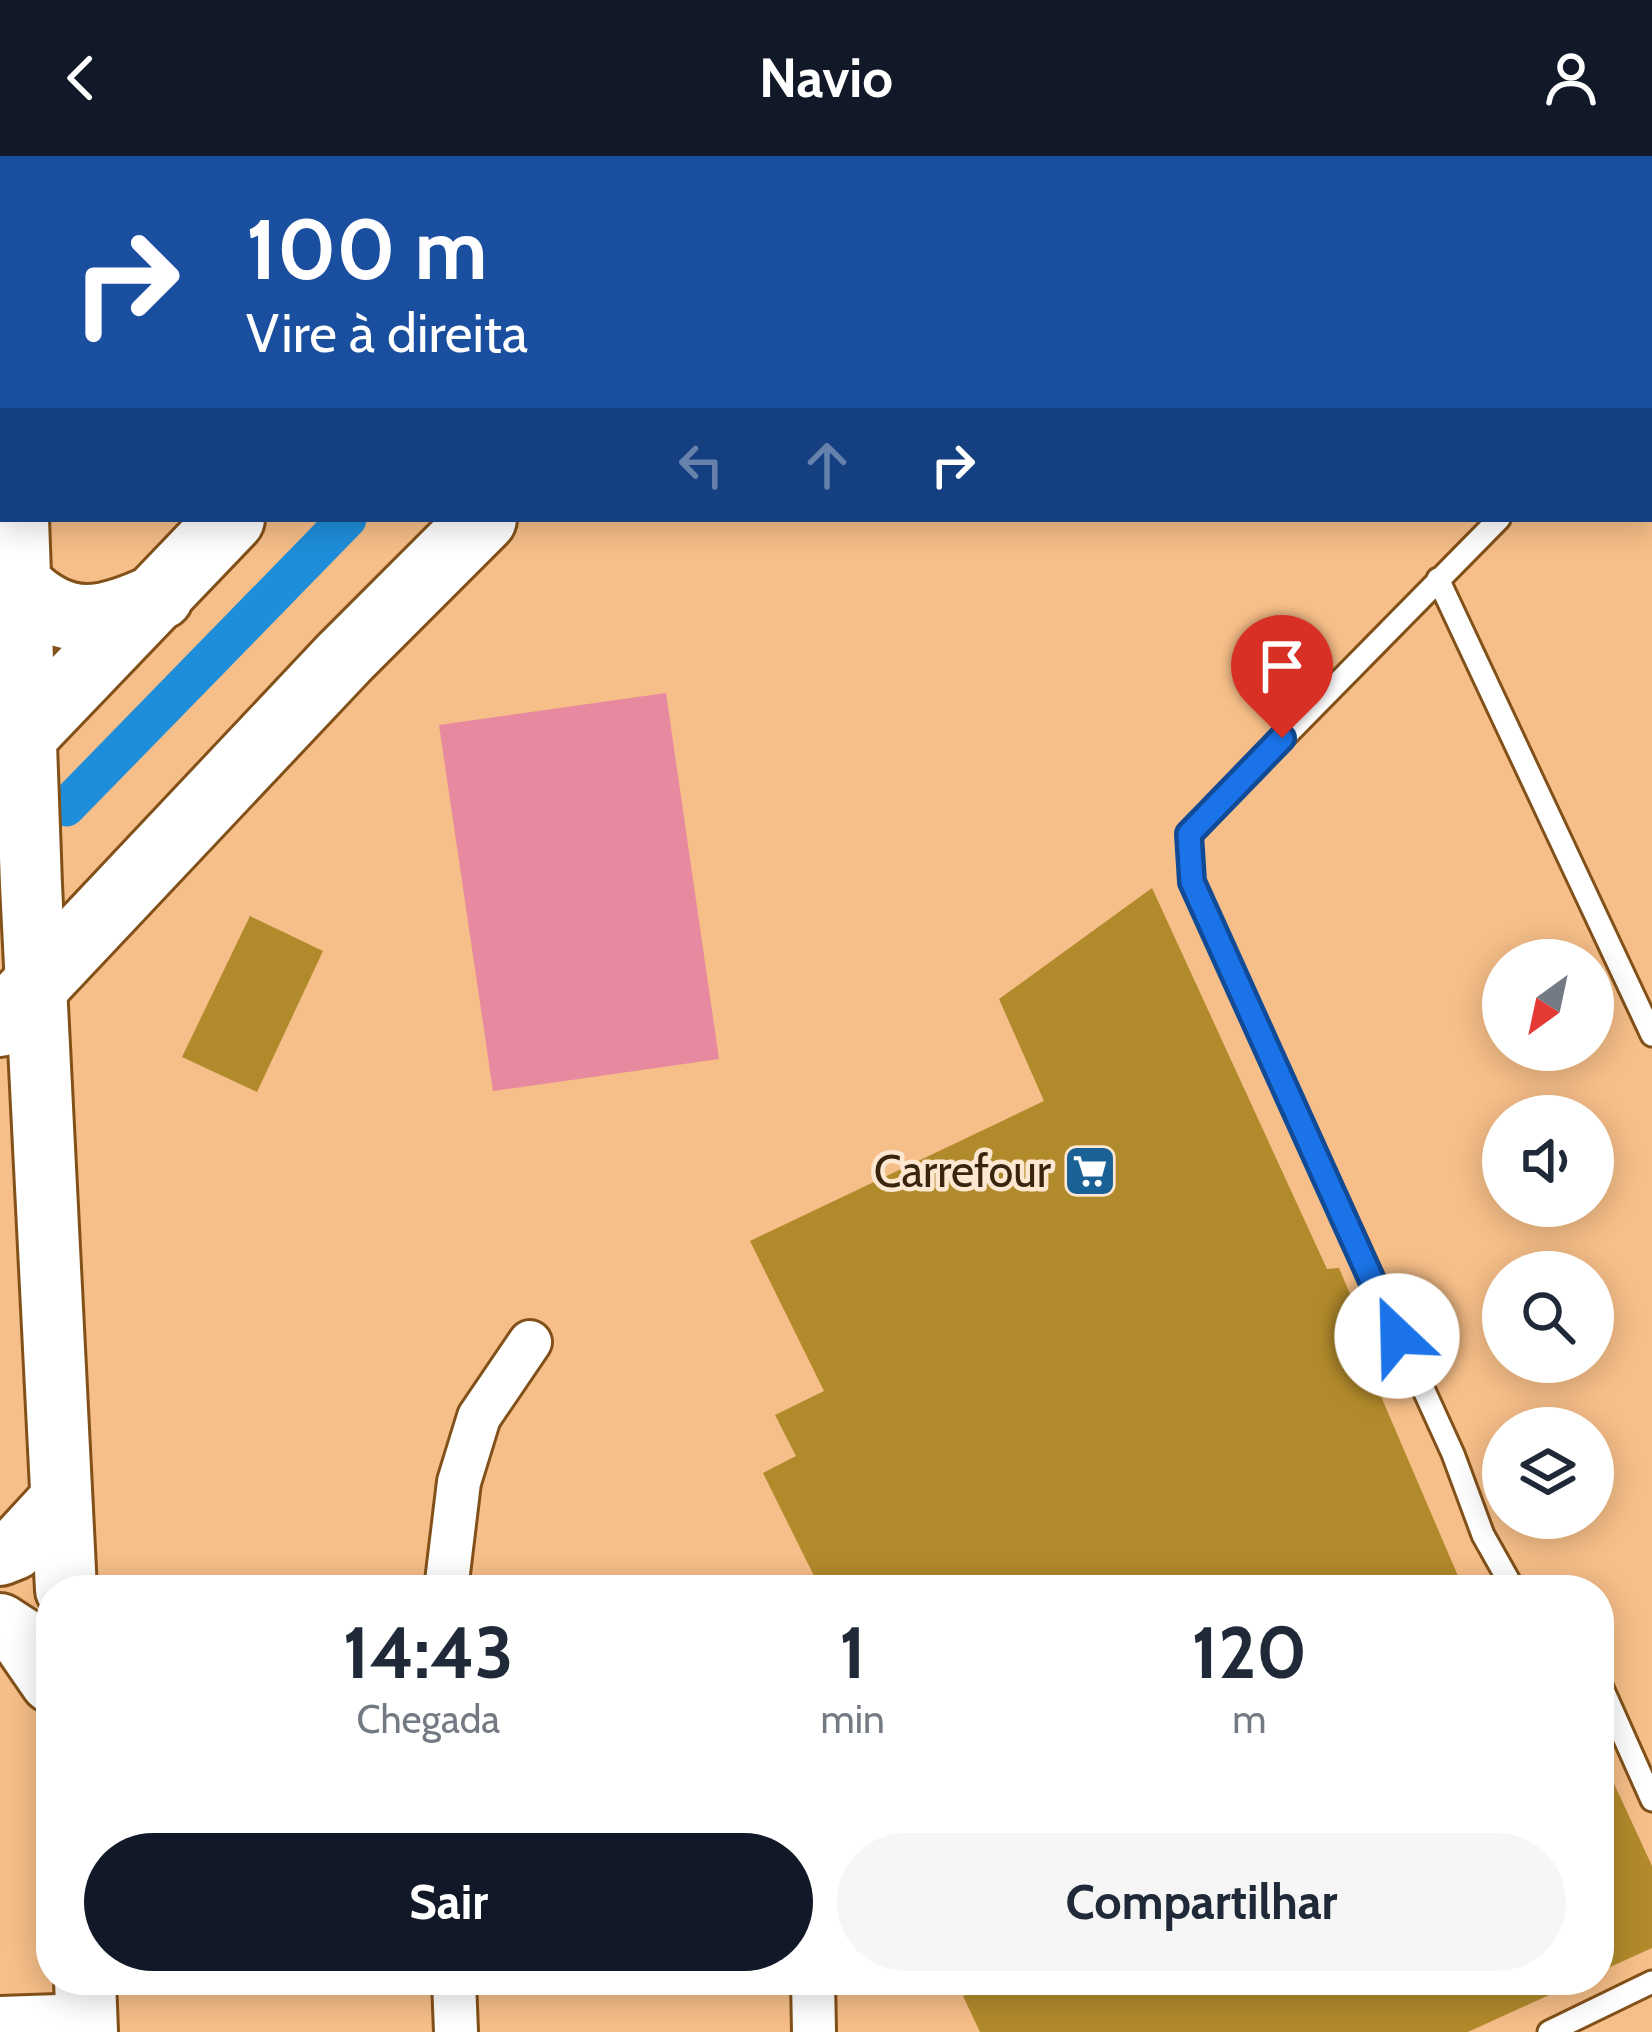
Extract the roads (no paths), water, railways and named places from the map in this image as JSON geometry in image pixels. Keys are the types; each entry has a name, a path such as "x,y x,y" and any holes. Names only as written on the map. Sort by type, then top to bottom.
{"main road":[{"path":"18,522 20,586 12,747 18,1004 65,1575"},
{"path":"12,747 228,522"},
{"path":"18,1004 329,674 480,522"},
{"path":"20,586 39,605 66,617 127,611 160,596"},
{"path":"0,1555 15,1549 60,1500"},
{"path":"0,1624 20,1636 36,1660"}],"street":[{"path":"448,1575 459,1482 479,1417 530,1342"},
{"path":"455,1995 456,2032"},
{"path":"813,1995 814,2032"},
{"path":"0,2018 86,2009"}],"lane":[{"path":"1496,522 1189,834 1187,852 1192,882 1506,1575"},
{"path":"1438,579 1652,1035"},
{"path":"1614,1715 1652,1800"},
{"path":"1549,2032 1652,1982"}],"waterway":[{"path":"66,807 344,522"}],"place":[{"name":"Carrefour","path":"1090,1171"}]}
